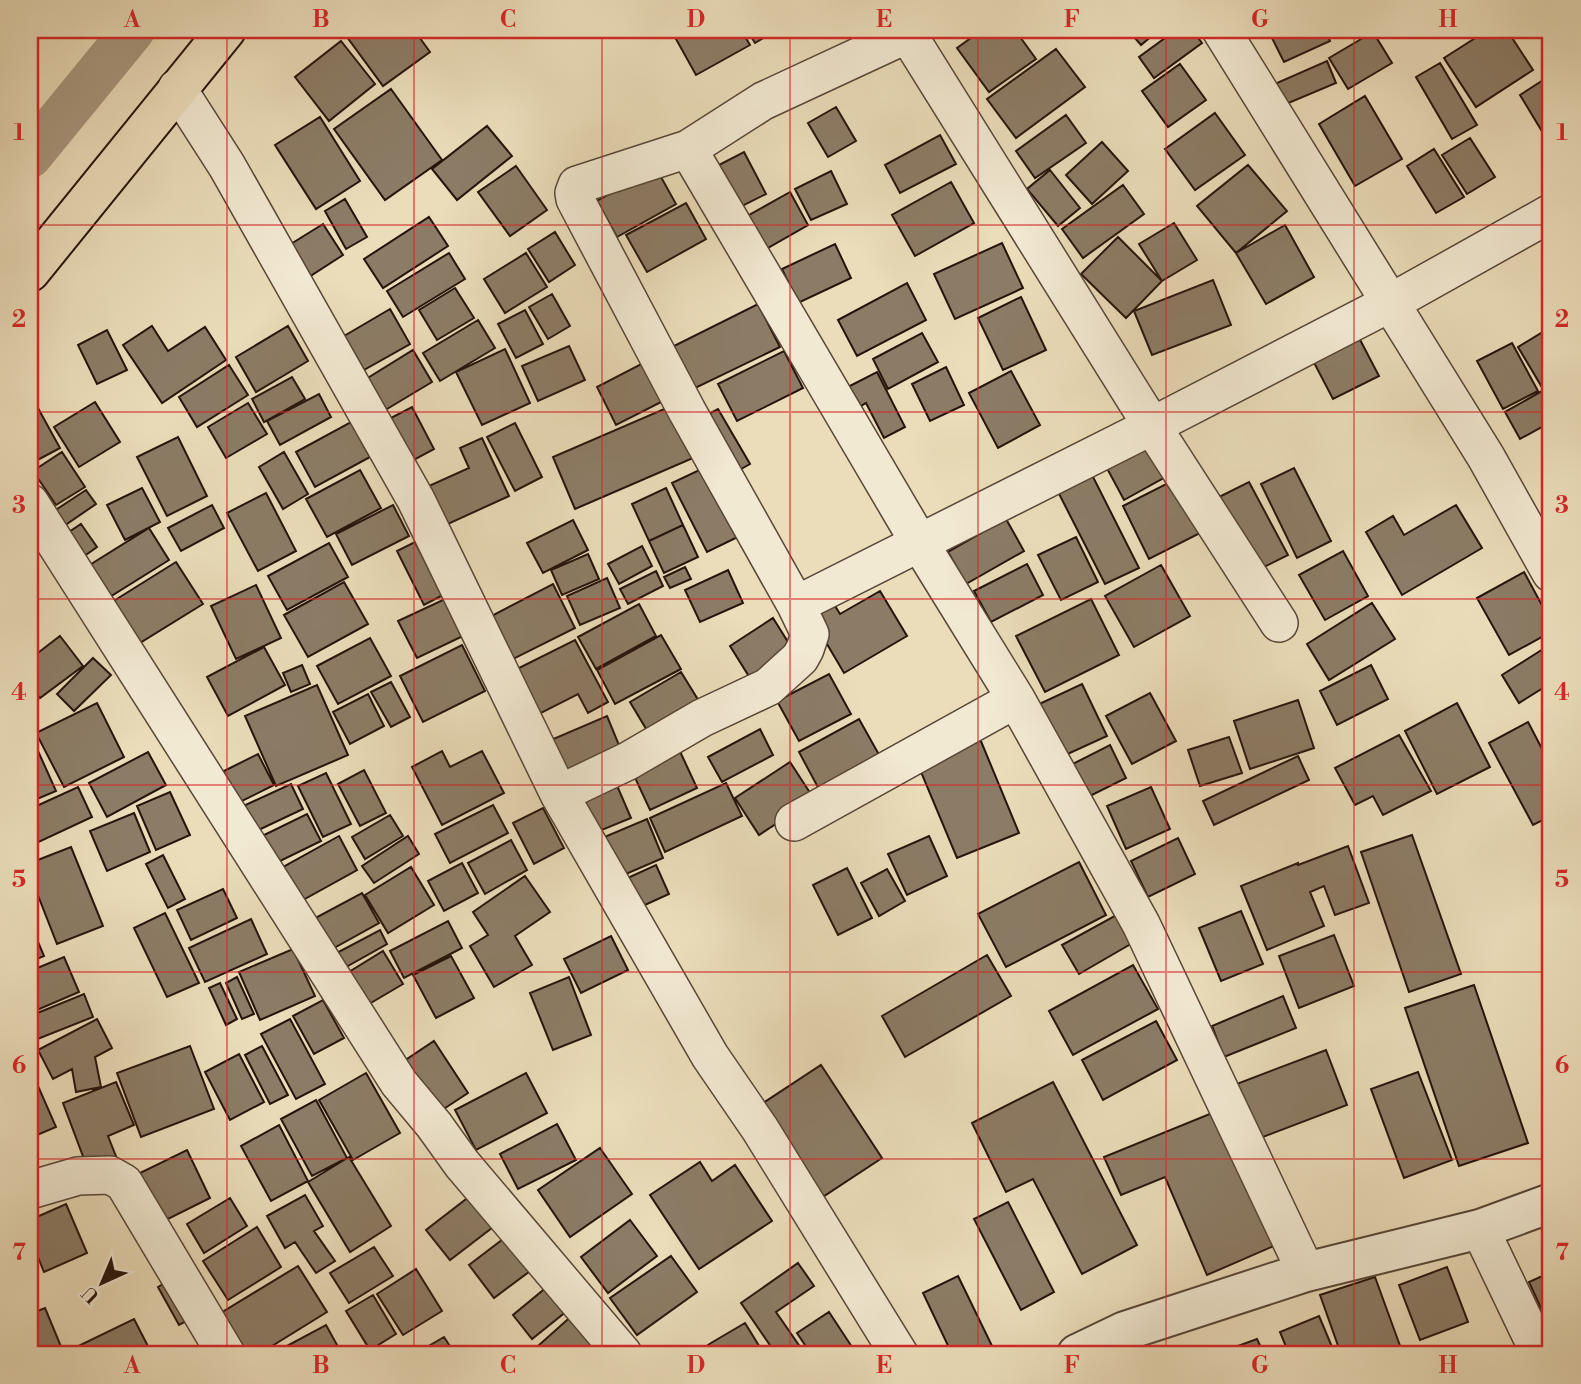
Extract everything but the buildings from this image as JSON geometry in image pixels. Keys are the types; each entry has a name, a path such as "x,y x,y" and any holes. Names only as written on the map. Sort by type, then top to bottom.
{"main road":[{"path":"30,272 226,30"}],"street":[{"path":"1222,30 1486,457 1551,573"},
{"path":"559,794 628,761 702,718 768,687 793,665 805,649 810,634 687,411 575,199 577,185 688,149 764,101 910,31 1152,426 1279,624"},
{"path":"177,88 227,166 416,500 559,794 710,1056 760,1129 899,1354"},
{"path":"688,149 919,542 1016,699 1141,924 1306,1272"},
{"path":"796,605 1390,303 1551,213"},
{"path":"30,503 399,1083 462,1164 623,1354"},
{"path":"794,822 1016,699"},
{"path":"30,1190 78,1176 110,1175 124,1183 226,1354"},
{"path":"1077,1354 1131,1343 1306,1272 1480,1229 1551,1203"},
{"path":"1480,1229 1540,1354"}],"waterway":[{"path":"30,156 133,30"}]}
